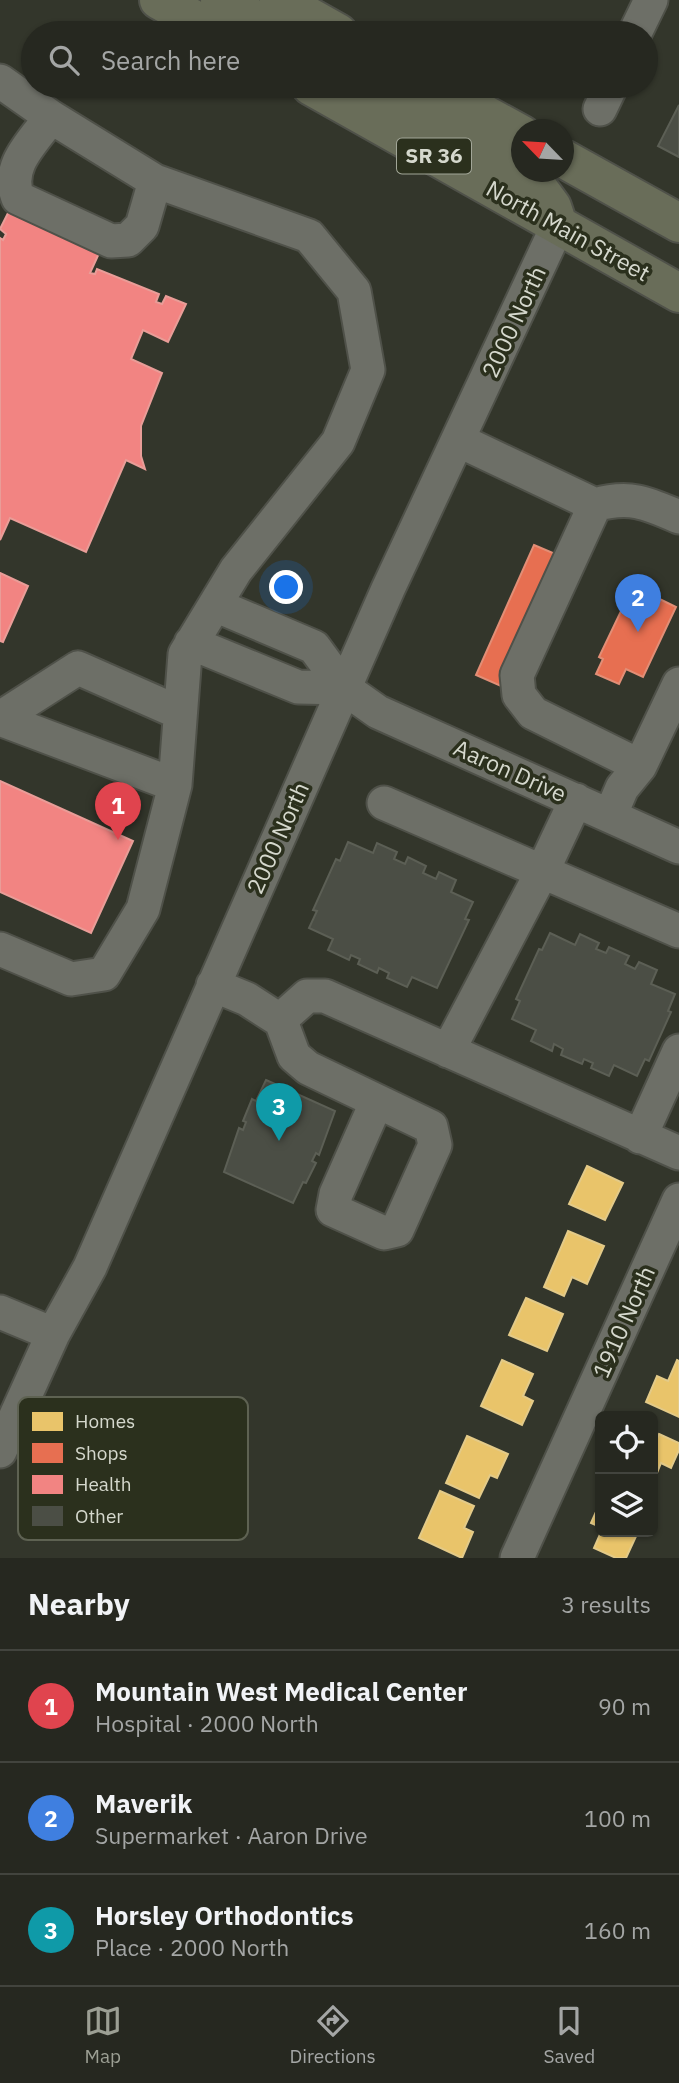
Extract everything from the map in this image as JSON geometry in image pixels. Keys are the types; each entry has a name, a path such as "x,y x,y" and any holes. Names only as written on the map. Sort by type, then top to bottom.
{"highway":[{"path":"159,0 197,21"},
{"path":"220,0 258,21"},
{"path":"279,0 317,21"},
{"name":"North Main Street","path":"332,98 679,293"},
{"path":"392,98 530,177 552,207 558,226"},
{"name":"SR 36","path":"455,98 511,129"},
{"path":"574,165 679,223"}],"street":[{"path":"641,21 651,0"},
{"path":"0,81 21,96"},
{"path":"0,949 71,979 104,974 143,909 175,785 185,653 236,570 338,442 368,370 354,291 309,236 155,181 24,98"},
{"path":"51,117 16,165 12,184 18,198 111,241 128,240 142,226 155,181"},
{"name":"2000 North","path":"24,1397 53,1334 90,1267 182,1063 213,985 387,589 460,441 558,226"},
{"path":"460,441 595,505 619,498 647,503 679,517"},
{"path":"595,505 517,675 519,695 533,713 640,766"},
{"name":"Aaron Drive","path":"215,605 314,647 344,688 378,712 679,847"},
{"path":"191,643 298,687 344,688"},
{"path":"0,718 78,668 180,713"},
{"path":"610,816 622,788 640,766 679,684"},
{"path":"0,718 175,785"},
{"path":"448,1051 543,870 576,800"},
{"path":"384,803 679,931"},
{"path":"213,985 247,999 280,1020 294,1056 308,1068 377,1101"},
{"path":"280,1020 307,996 325,996 679,1153"},
{"path":"640,1137 679,1051"},
{"name":"1910 North","path":"517,1558 679,1200"},
{"path":"0,1311 53,1334"},
{"name":"2000 North","path":"0,1451 18,1411"}],"building: Homes":[{"path":"587,1166 623,1183 605,1220 569,1204"},
{"path":"568,1231 604,1246 587,1284 572,1277 564,1296 544,1287"},
{"path":"526,1298 563,1314 547,1351 509,1335"},
{"path":"502,1360 533,1374 523,1396 533,1401 522,1425 481,1406"},
{"path":"677,1360 679,1417 646,1402 657,1376 668,1381"},
{"path":"659,1434 679,1443 679,1450 671,1468 661,1463 658,1470"},
{"path":"467,1436 508,1454 497,1478 490,1475 479,1498 446,1483"},
{"path":"440,1491 474,1506 464,1528 473,1532 462,1558 419,1538"},
{"path":"599,1537 636,1537 626,1558 616,1558 594,1548"}],"building: Shops":[{"path":"534,545 560,556 501,686 476,675"},
{"path":"633,586 676,607 643,677 626,669 619,684 596,674 603,659 599,657"}],"building: Health":[{"path":"11,207 101,249 90,273 95,274 97,269 159,294 156,302 162,304 166,296 186,304 168,342 143,330 131,359 162,373 141,426 141,456 145,469 126,460 86,552 10,518 0,540 0,238 3,240 6,234 0,229"},
{"path":"0,573 28,586 3,642 0,641"},
{"path":"0,781 133,841 91,933 0,892"}],"building: Other":[{"path":"679,105 679,157 658,146"},
{"path":"348,842 373,853 377,843 397,852 394,859 405,864 408,857 426,866 423,873 436,879 439,872 456,880 451,892 473,902 465,919 469,920 437,988 412,977 407,987 387,978 389,973 379,968 377,973 358,964 360,959 351,955 349,960 328,950 333,939 309,928 317,911 313,910 336,859 340,861"},
{"path":"550,933 575,945 580,934 599,943 596,949 606,953 609,947 629,956 625,964 635,969 639,962 657,970 651,984 675,994 668,1011 671,1012 649,1061 645,1059 637,1076 614,1065 609,1076 591,1068 593,1063 584,1059 582,1064 561,1055 563,1049 554,1044 552,1051 531,1041 536,1030 512,1019 520,1001 516,999 539,949 542,950"},
{"path":"266,1080 335,1111 319,1155 316,1153 312,1161 316,1163 293,1203 224,1172 239,1128 243,1130 246,1122 243,1121 252,1099 256,1101"}],"place":[{"name":"Maverik","path":"638,632"},
{"name":"Mountain West Medical Center","path":"118,840"},
{"name":"Horsley Orthodontics","path":"279,1141"}]}
